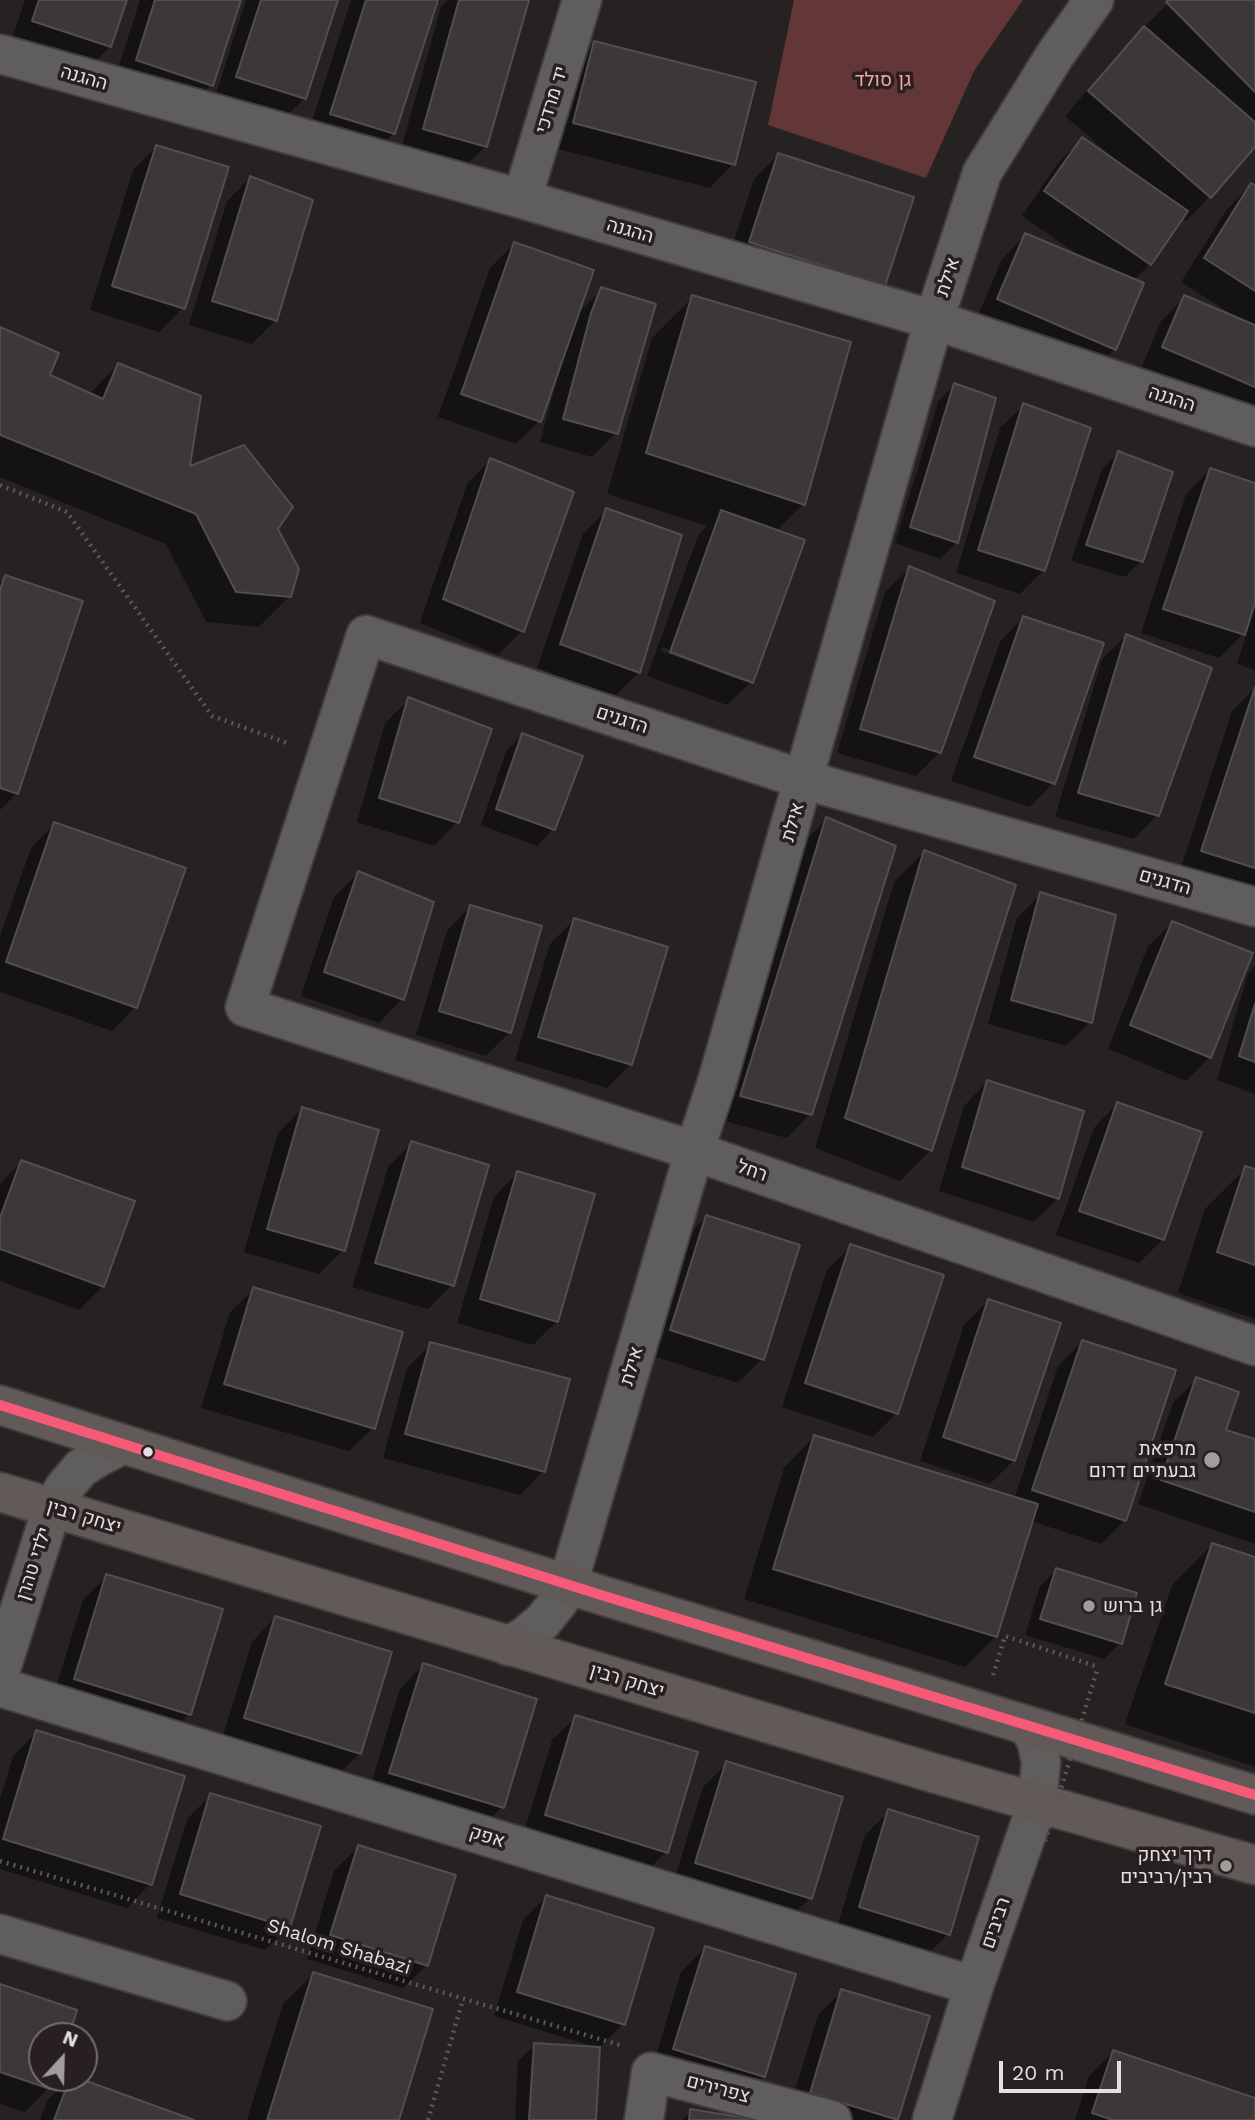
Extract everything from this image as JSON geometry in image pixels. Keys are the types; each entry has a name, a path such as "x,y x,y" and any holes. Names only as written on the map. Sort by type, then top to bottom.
{"main road":[{"path":"0,1405 568,1584 1255,1794"},
{"name":"יצחק רבין","path":"0,1492 1037,1804 1255,1865"}],"street":[{"name":"יד מרדכי","path":"522,200 582,0"},
{"name":"אילת","path":"508,1646 543,1621 568,1584 694,1152 718,1082 934,320 982,173 1055,55 1094,0"},
{"name":"ההגנה","path":"0,54 522,200 934,320 1255,426"},
{"name":"הדגנים","path":"245,1007 366,635 805,780 1255,907"},
{"name":"רחל","path":"245,1007 694,1152 1255,1346"},
{"name":"ילדי טהרן","path":"0,1672 52,1508 81,1468 122,1445"},
{"name":"אפק","path":"0,1688 974,1986"},
{"name":"רביבים","path":"932,2120 974,1986 1037,1804 1041,1762 1029,1726"},
{"path":"0,1934 228,2001"},
{"path":"644,2120 651,2072"},
{"name":"צפרירים","path":"651,2072 832,2120"}],"path":[{"path":"0,485 67,512 212,716 293,746"},
{"path":"1005,1636 1098,1667 1045,1841"},
{"name":"Shalom Shabazi","path":"0,1861 654,2056 651,2072"},
{"path":"428,2120 463,1999"}],"green space":[{"name":"גן סולד","path":"794,0 1023,0 974,71 926,178 768,125"}],"building":[{"path":"39,0 127,0 111,47 32,21"},
{"path":"155,0 241,0 213,86 136,60"},
{"path":"261,0 338,0 306,99 236,77"},
{"path":"366,0 438,0 395,134 330,114"},
{"path":"459,0 529,0 487,147 423,129"},
{"path":"1255,0 1255,92 1166,2"},
{"path":"1144,26 1255,122 1255,147 1211,198 1088,91"},
{"path":"594,41 756,82 735,165 573,123"},
{"path":"1082,137 1188,211 1151,265 1044,191"},
{"path":"156,145 229,167 185,309 112,286"},
{"path":"778,153 914,197 885,286 749,242"},
{"path":"250,176 313,200 277,321 212,301"},
{"path":"1251,183 1255,185 1255,291 1204,258"},
{"path":"1025,233 1144,283 1116,350 997,299"},
{"path":"514,242 594,270 541,422 461,394"},
{"path":"601,287 656,304 618,434 563,419 591,313"},
{"path":"692,295 851,342 805,505 646,453"},
{"path":"1184,295 1255,325 1255,387 1162,347"},
{"path":"0,327 59,353 50,375 103,399 118,363 201,396 190,466 244,445 293,507 278,529 299,569 291,597 236,592 196,514 0,435"},
{"path":"954,383 996,398 958,543 910,527"},
{"path":"1023,403 1091,428 1045,571 978,550"},
{"path":"1118,451 1173,472 1143,562 1086,545"},
{"path":"490,458 574,492 524,632 443,599"},
{"path":"1210,468 1255,483 1255,603 1245,635 1163,609"},
{"path":"606,508 682,535 640,673 560,644"},
{"path":"721,510 805,540 753,683 670,652"},
{"path":"909,566 995,601 941,753 860,729"},
{"path":"5,575 83,601 18,794 0,788 0,590"},
{"path":"1023,616 1104,643 1055,784 974,757"},
{"path":"1126,634 1212,668 1159,816 1078,793"},
{"path":"1255,687 1255,868 1201,851"},
{"path":"408,697 492,729 459,823 379,798"},
{"path":"522,733 583,756 555,830 496,809"},
{"path":"826,817 896,846 812,1115 740,1096"},
{"path":"54,822 186,868 137,1008 6,962"},
{"path":"924,850 1016,885 932,1151 845,1118"},
{"path":"358,871 434,902 404,1000 324,972"},
{"path":"1040,892 1116,915 1092,1023 1011,1000"},
{"path":"470,905 542,926 511,1033 439,1011"},
{"path":"574,918 668,947 632,1065 538,1037"},
{"path":"1172,921 1253,953 1211,1058 1130,1025"},
{"path":"1255,1004 1255,1062 1239,1056"},
{"path":"987,1080 1084,1111 1059,1199 962,1167"},
{"path":"1117,1102 1202,1132 1164,1240 1079,1211"},
{"path":"302,1107 379,1130 345,1251 267,1229"},
{"path":"411,1141 489,1165 454,1286 375,1263"},
{"path":"21,1160 135,1201 104,1287 0,1249 0,1218"},
{"path":"1245,1166 1255,1169 1255,1265 1217,1252"},
{"path":"517,1171 595,1194 558,1322 480,1299"},
{"path":"706,1215 800,1245 764,1360 670,1330"},
{"path":"850,1244 944,1275 898,1414 805,1383"},
{"path":"253,1287 403,1332 375,1429 224,1384"},
{"path":"988,1299 1061,1323 1015,1461 943,1437"},
{"path":"1082,1340 1176,1370 1126,1521 1032,1490"},
{"path":"430,1342 570,1379 545,1472 405,1434"},
{"name":"מרפאת גבעתיים דרום","path":"1196,1377 1239,1392 1226,1430 1255,1439 1255,1512 1161,1480"},
{"path":"814,1435 1038,1504 997,1637 773,1569"},
{"path":"1212,1543 1255,1557 1255,1713 1165,1684"},
{"name":"גן ברוש","path":"1056,1568 1137,1593 1122,1644 1040,1619"},
{"path":"106,1574 223,1609 191,1715 74,1679"},
{"path":"275,1616 392,1652 361,1754 244,1718"},
{"path":"423,1663 537,1699 504,1808 389,1773"},
{"path":"575,1715 698,1752 668,1853 545,1815"},
{"path":"36,1730 185,1776 152,1885 3,1839"},
{"path":"726,1761 843,1797 812,1899 695,1863"},
{"path":"210,1793 321,1826 290,1928 180,1894"},
{"path":"888,1809 979,1837 950,1935 859,1907"},
{"path":"358,1845 456,1875 428,1966 330,1935"},
{"path":"546,1895 654,1928 625,2025 517,1992"},
{"path":"705,1946 796,1974 765,2077 673,2049"},
{"path":"313,1972 433,2009 399,2120 267,2120"},
{"path":"0,1984 77,2010 73,2022 28,2022 28,2082 0,2072"},
{"path":"841,1989 930,2016 898,2120 810,2093"},
{"path":"534,2043 600,2047 596,2120 529,2120"},
{"path":"1113,2050 1255,2098 1255,2120 1113,2120 1092,2113"},
{"path":"98,2085 194,2120 54,2120 65,2092 98,2092"},
{"path":"690,2109 759,2120 689,2120"}],"transit line":[{"path":"0,1405 601,1595 1255,1795"}],"place":[{"name":"מרפאת גבעתיים דרום","path":"1212,1460"},
{"name":"גן ברוש","path":"1089,1606"},
{"name":"דרך יצחק רבין/רביבים","path":"1226,1866"}]}
